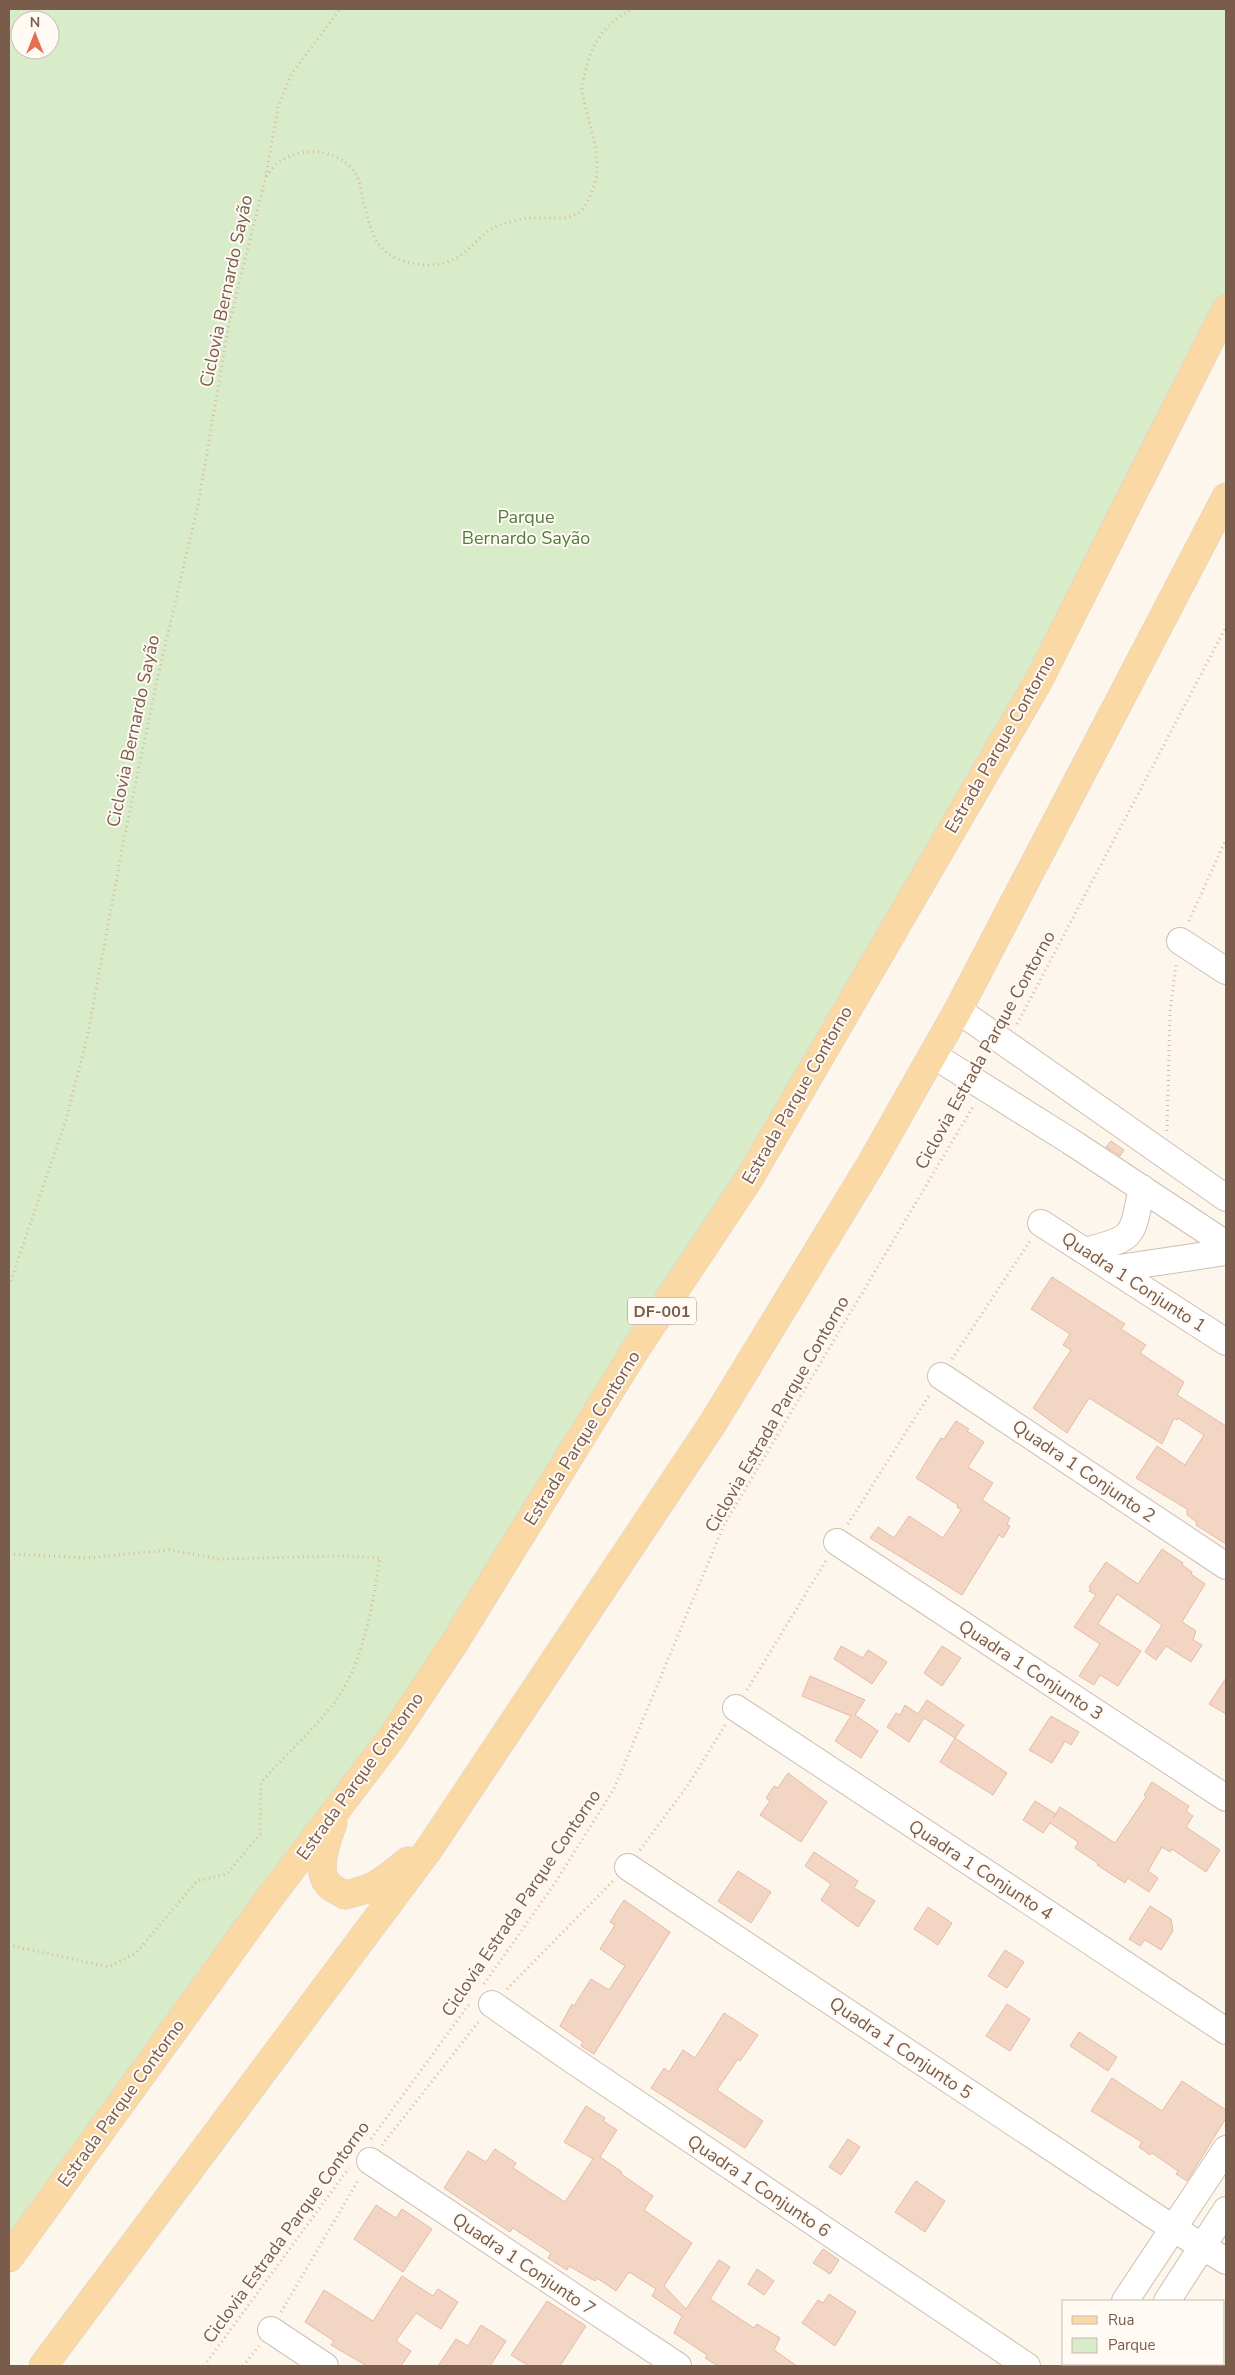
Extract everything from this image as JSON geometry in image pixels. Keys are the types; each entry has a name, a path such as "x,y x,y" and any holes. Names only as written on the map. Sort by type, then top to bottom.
{"main road":[{"name":"Estrada Parque Contorno","path":"9,2258 268,1900 391,1738 455,1642 634,1352 749,1179 1038,682 1226,309"},
{"path":"44,2366 429,1849 713,1422 872,1162 958,1010 1226,497"},
{"path":"339,1805 325,1844 323,1864 324,1876 329,1885 345,1895 368,1890 429,1849"}],"street":[{"path":"1180,941 1226,971"},
{"path":"958,1010 1226,1198"},
{"path":"933,1055 1070,1141 1226,1244"},
{"path":"1070,1141 1093,1105"},
{"path":"1085,1251 1122,1241 1131,1232 1134,1183 1157,1150"},
{"name":"Quadra 1 Conjunto 1","path":"1041,1223 1226,1342"},
{"path":"1112,1269 1226,1252"},
{"name":"Quadra 1 Conjunto 2","path":"941,1376 1226,1566"},
{"name":"Quadra 1 Conjunto 3","path":"837,1542 1226,1798"},
{"name":"Quadra 1 Conjunto 4","path":"736,1708 1226,2031"},
{"name":"Quadra 1 Conjunto 5","path":"628,1867 1174,2229 1226,2261"},
{"name":"Quadra 1 Conjunto 6","path":"482,1998 1027,2366"},
{"path":"1126,2300 1226,2149"},
{"name":"Quadra 1 Conjunto 7","path":"364,2156 678,2366"},
{"path":"1167,2300 1226,2210"},
{"path":"271,2330 325,2366"}],"path":[{"name":"Ciclovia Bernardo Sayão","path":"9,1286 66,1120 87,1038 124,839 158,676 198,505 229,324 266,176 278,107 292,73 340,9"},
{"name":"Ciclovia Bernardo Sayão","path":"266,176 280,161 295,154 312,151 329,153 343,160 358,178 377,245 395,260 422,265 443,264 461,256 482,235 498,225 528,218 565,218 582,210 593,190 598,169 596,147 582,89 594,42 607,26 632,9"},
{"name":"Ciclovia Estrada Parque Contorno","path":"1006,1044 1226,627"},
{"path":"1157,1150 1170,1012 1180,941 1226,839"},
{"name":"Ciclovia Estrada Parque Contorno","path":"204,2366 482,1998 614,1789 724,1525 985,1088"},
{"path":"244,2366 271,2330 364,2156 482,1998 628,1867 688,1785 941,1376 1041,1223"},
{"path":"9,1554 86,1558 169,1550 219,1559 343,1556 380,1558 372,1610 354,1669 334,1703 261,1782 260,1834 227,1874 198,1881 136,1953 109,1967 9,1945"}],"green space":[{"name":"Parque Bernardo Sayão","path":"9,9 1226,9 1226,295 888,955 498,1573 9,2255"}],"building":[{"path":"1111,1141 1124,1150 1120,1156 1106,1147"},
{"path":"1052,1277 1125,1324 1121,1329 1146,1345 1140,1353 1184,1382 1177,1395 1226,1426 1226,1544 1196,1525 1197,1522 1187,1515 1187,1509 1136,1478 1157,1446 1185,1465 1204,1435 1178,1418 1177,1420 1174,1418 1162,1444 1089,1398 1067,1433 1033,1408 1071,1350 1063,1345 1070,1334 1031,1309"},
{"path":"956,1421 984,1442 968,1467 993,1483 982,1500 1010,1518 1007,1524 1010,1526 1003,1538 999,1535 962,1595 870,1538 878,1527 894,1538 909,1516 943,1538 961,1510 957,1507 958,1505 916,1478 941,1438 944,1439"},
{"path":"1162,1549 1183,1563 1182,1565 1192,1572 1191,1574 1205,1584 1182,1622 1196,1631 1193,1640 1202,1645 1191,1662 1166,1646 1156,1660 1145,1652 1162,1625 1117,1594 1098,1624 1141,1651 1118,1686 1100,1675 1094,1685 1079,1676 1100,1644 1074,1627 1096,1595 1089,1591 1091,1588 1089,1587 1106,1562 1138,1584"},
{"path":"841,1646 863,1658 868,1650 887,1662 872,1684 834,1659"},
{"path":"942,1646 961,1658 942,1686 924,1673"},
{"path":"810,1676 865,1700 855,1715 878,1731 861,1758 835,1741 851,1716 802,1696"},
{"path":"1226,1678 1226,1714 1209,1704"},
{"path":"927,1700 964,1725 955,1738 924,1718 909,1742 887,1727 896,1713 900,1715 905,1705 918,1714"},
{"path":"1051,1716 1079,1732 1071,1745 1065,1741 1052,1763 1029,1750"},
{"path":"955,1738 1007,1773 993,1795 940,1762"},
{"path":"788,1773 827,1802 801,1842 760,1815 770,1801 766,1798 774,1786 778,1788"},
{"path":"1152,1782 1189,1806 1186,1811 1193,1816 1186,1827 1220,1850 1206,1872 1172,1849 1170,1852 1162,1847 1148,1871 1158,1878 1149,1892 1128,1878 1125,1883 1097,1865 1099,1864 1075,1848 1078,1843 1077,1841 1050,1823 1043,1833 1023,1820 1035,1801 1056,1814 1060,1807 1115,1843 1146,1797 1144,1795"},
{"path":"814,1852 858,1881 854,1888 875,1901 858,1927 821,1900 831,1884 805,1866"},
{"path":"738,1871 771,1892 751,1923 718,1901"},
{"path":"624,1900 670,1932 594,2054 581,2046 583,2042 560,2026 572,2004 574,2006 591,1979 609,1990 625,1966 600,1949 615,1925 610,1922"},
{"path":"1150,1906 1171,1919 1173,1931 1161,1950 1145,1940 1140,1946 1129,1939"},
{"path":"928,1907 952,1923 938,1945 914,1929"},
{"path":"1005,1950 1024,1962 1007,1988 988,1976"},
{"path":"1007,2004 1030,2019 1010,2051 986,2036"},
{"path":"724,2013 758,2035 740,2061 738,2059 717,2090 763,2121 745,2148 651,2088 664,2068 669,2072 683,2050 695,2058"},
{"path":"1079,2032 1117,2057 1108,2071 1070,2046"},
{"path":"1112,2078 1162,2111 1182,2081 1226,2110 1226,2118 1187,2181 1176,2174 1178,2171 1152,2153 1150,2155 1139,2147 1142,2142 1091,2111"},
{"path":"586,2106 605,2118 603,2121 617,2130 600,2157 653,2196 644,2210 692,2243 664,2286 686,2309 719,2260 730,2267 710,2299 754,2328 757,2324 780,2338 774,2350 797,2366 718,2366 705,2358 707,2355 674,2333 682,2316 652,2296 656,2289 629,2272 616,2291 597,2278 595,2281 569,2266 567,2270 548,2258 551,2253 513,2228 510,2232 444,2188 468,2151 486,2162 495,2149 516,2163 513,2168 565,2202 593,2159 564,2142"},
{"path":"848,2139 860,2147 841,2175 829,2167"},
{"path":"916,2181 945,2201 925,2232 895,2212"},
{"path":"376,2205 396,2218 402,2209 432,2229 403,2272 354,2239"},
{"path":"823,2249 839,2260 830,2274 813,2263"},
{"path":"757,2269 774,2281 764,2295 748,2284"},
{"path":"402,2276 433,2296 438,2289 458,2302 441,2329 416,2313 396,2341 411,2351 401,2366 367,2366 331,2345 334,2341 305,2322 324,2290 373,2321"},
{"path":"829,2294 856,2312 835,2346 802,2323 818,2300 823,2303"},
{"path":"547,2301 586,2326 560,2366 529,2366 511,2355"},
{"path":"481,2325 506,2341 490,2366 438,2366 456,2339 468,2346"}]}
